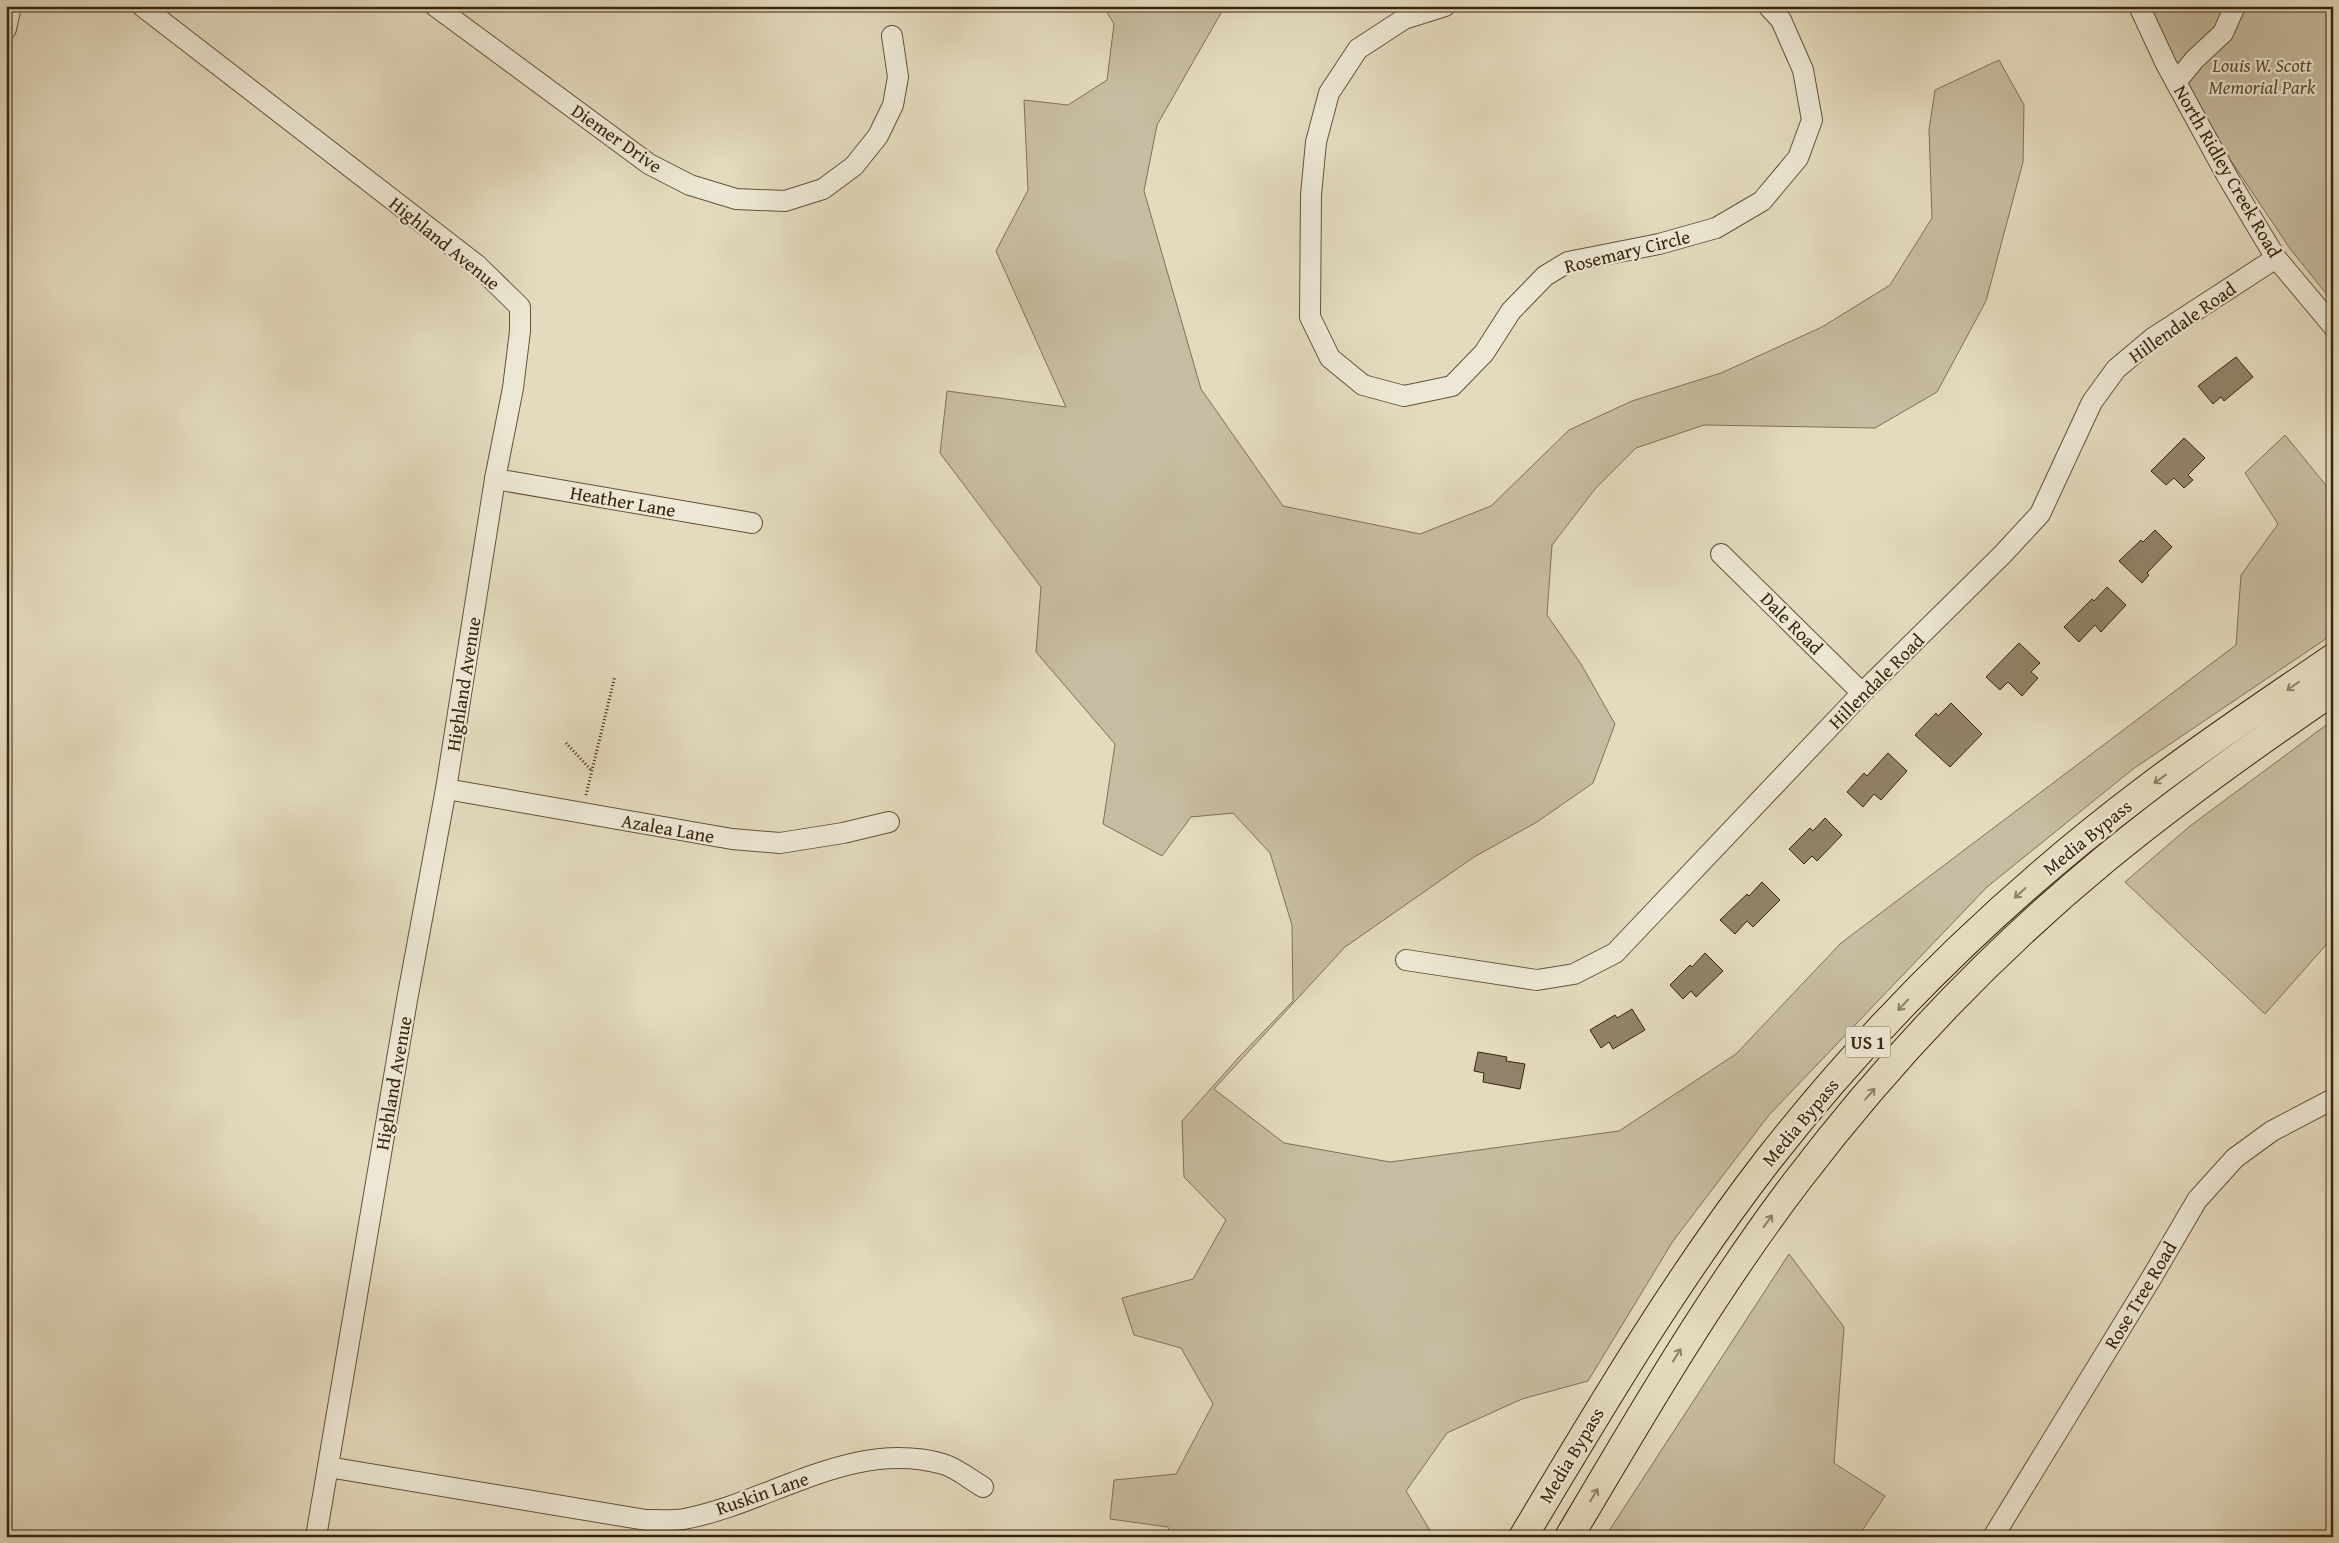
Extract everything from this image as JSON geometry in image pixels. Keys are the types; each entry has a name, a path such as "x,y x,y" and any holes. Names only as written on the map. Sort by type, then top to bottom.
{"highway":[{"name":"Media Bypass","path":"1523,1537 1607,1396 1682,1277 1770,1158 1867,1044 1972,937 2084,838 2204,747 2333,658"},
{"name":"Media Bypass","path":"1569,1537 1674,1360 1714,1299 1798,1180 1893,1067 1995,959 2047,909 2104,860 2221,769 2333,691"}],"street":[{"path":"6,29 11,6"},
{"name":"Highland Avenue","path":"142,6 478,265 520,307 520,330 513,388 495,479 446,789 407,1000 316,1537"},
{"name":"Diemer Drive","path":"435,6 648,164 690,185 736,199 785,201 824,189 854,166 878,136 893,105 898,76 892,36"},
{"name":"Rosemary Circle","path":"1445,6 1404,19 1358,49 1329,93 1316,142 1312,186 1310,317 1330,358 1363,385 1404,396 1452,386 1484,353 1511,311 1545,276 1568,262 1659,244 1716,228 1762,200 1798,158 1812,120 1803,70 1781,20 1768,6"},
{"name":"North Ridley Creek Road","path":"2139,6 2176,82 2227,176 2276,258 2333,326"},
{"path":"2176,82 2195,59 2222,33 2234,6"},
{"name":"Hillendale Road","path":"1406,960 1537,980 1574,974 1615,953 1862,693 2002,555 2040,514 2092,402 2116,369 2153,338 2276,258"},
{"name":"Heather Lane","path":"495,479 752,523"},
{"name":"Dale Road","path":"1721,554 1862,693"},
{"name":"Azalea Lane","path":"446,789 732,839 780,843 844,833 889,822"},
{"name":"Rose Tree Road","path":"1993,1537 2197,1200 2234,1158 2272,1130 2333,1099"},
{"name":"Ruskin Lane","path":"328,1467 646,1520 683,1519 723,1508 810,1476 861,1462 910,1458 945,1464 983,1487"}],"path":[{"path":"582,813 614,676"},
{"path":"566,743 592,771"}],"green space":[{"path":"1103,6 1225,6 1157,125 1144,191 1201,389 1283,506 1420,534 1491,506 1569,430 1632,401 1721,373 1822,327 1890,285 1932,218 1929,130 1935,90 1999,60 2024,105 2023,162 1986,301 1937,392 1875,428 1704,425 1636,448 1595,489 1552,545 1547,615 1581,664 1615,724 1593,783 1537,822 1474,857 1345,947 1214,1089 1284,1143 1390,1162 1619,1131 1736,1054 1841,943 2236,645 2241,575 2278,524 2245,473 2285,435 2333,494 2333,634 2133,769 1987,887 1769,1115 1673,1241 1588,1381 1522,1399 1447,1433 1406,1491 1434,1537 1170,1537 1168,1527 1110,1519 1114,1480 1176,1474 1213,1404 1181,1348 1134,1335 1122,1298 1193,1279 1226,1220 1184,1177 1182,1121 1239,1057 1293,1001 1292,925 1270,853 1233,813 1191,817 1162,856 1103,824 1115,744 1036,652 1041,587 940,453 947,391 1066,407 996,251 1028,190 1024,100 1068,105 1107,80 1114,24"},
{"name":"Louis W. Scott Memorial Park","path":"2147,6 2333,6 2333,302 2291,250 2215,137"},
{"path":"2333,720 2333,937 2265,1014 2125,882 2190,826"},
{"path":"1789,1254 1844,1327 1834,1463 1885,1496 1858,1537 1605,1537"}],"building":[{"path":"2236,357 2253,377 2224,401 2221,397 2213,404 2198,386"},
{"path":"2184,438 2205,458 2188,475 2193,480 2184,488 2174,478 2166,485 2151,471"},
{"path":"2155,530 2172,547 2147,573 2149,575 2142,583 2119,561 2141,540 2143,542"},
{"path":"2107,587 2126,605 2101,632 2095,625 2079,642 2064,627"},
{"path":"2019,643 2040,663 2031,672 2038,678 2022,696 2008,682 2000,690 1986,677"},
{"path":"1951,703 1982,734 1950,767 1915,735 1936,713 1938,716"},
{"path":"1888,753 1907,771 1881,800 1874,794 1863,807 1847,792 1864,773 1867,776"},
{"path":"1825,818 1842,835 1817,861 1812,856 1804,864 1789,849 1810,828 1813,831"},
{"path":"1762,882 1780,900 1753,927 1747,921 1735,934 1720,920 1747,894 1749,896"},
{"path":"1705,953 1723,971 1696,997 1691,991 1683,999 1670,985 1690,965 1692,967"},
{"path":"1632,1009 1645,1030 1613,1049 1609,1042 1601,1048 1590,1030 1615,1015 1617,1018"},
{"path":"1478,1052 1507,1057 1506,1061 1525,1064 1520,1089 1483,1082 1484,1073 1474,1071"}]}
